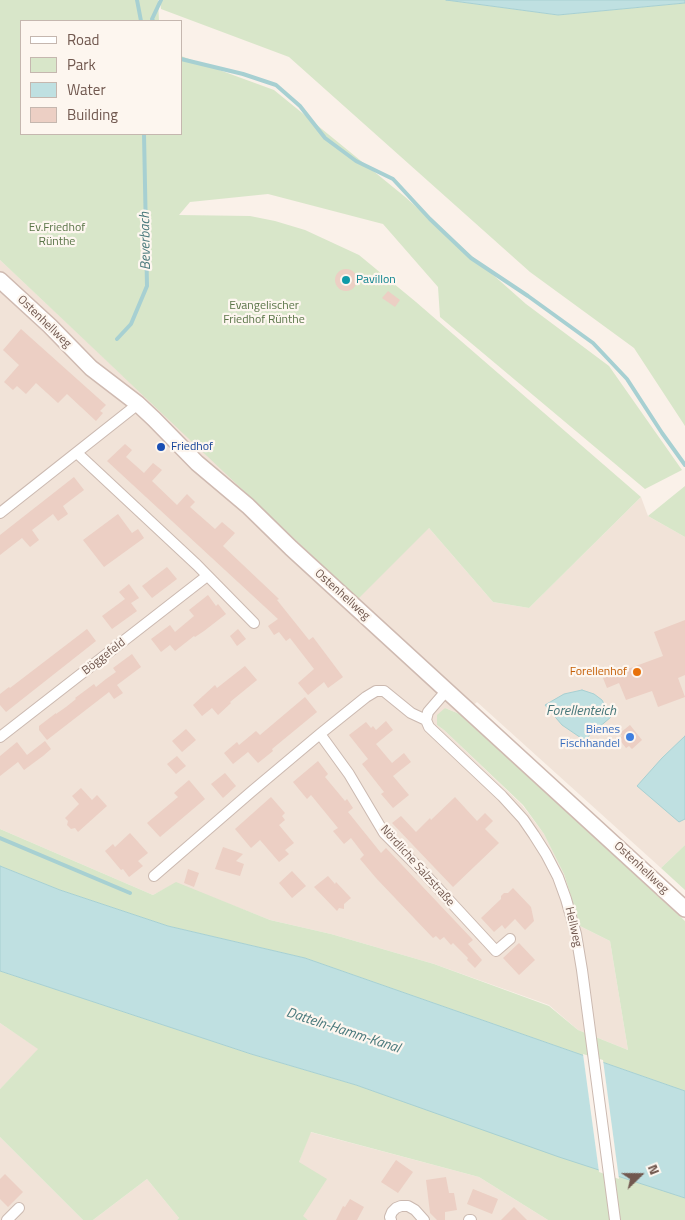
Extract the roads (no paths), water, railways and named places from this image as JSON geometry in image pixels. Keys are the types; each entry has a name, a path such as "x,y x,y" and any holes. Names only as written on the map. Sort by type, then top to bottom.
{"main road":[{"name":"Ostenhellweg","path":"0,280 50,326 91,368 138,404 197,463 248,506 291,548 685,909"}],"street":[{"path":"0,513 138,404"},
{"path":"77,453 254,623"},
{"name":"Böggefeld","path":"0,737 207,576"},
{"path":"154,876 250,792 366,697 384,690 411,713 426,720 428,712 435,702 447,690"},
{"name":"Hellweg","path":"426,720 429,727 523,819 546,854 558,877 576,934 582,970 615,1220"},
{"name":"Nördliche Salzstraße","path":"320,734 349,774 384,833 496,951 510,939"},
{"path":"391,1220 392,1212 396,1208 408,1206 415,1210 424,1220"},
{"path":"7,1220 19,1208"}],"water":[{"path":"446,0 685,0 685,3 558,15"},
{"name":"Forellenteich","path":"582,690 594,694 602,700 611,717 584,740 562,725 545,705 564,694"},
{"path":"685,736 685,819 679,822 637,786"},
{"name":"Datteln-Hamm-Kanal","path":"0,866 60,890 168,926 305,958 685,1091 685,1198 559,1157 356,1085 251,1054 0,971"}],"waterway":[{"name":"Beverbach","path":"137,0 141,20"},
{"path":"152,20 161,0"},
{"path":"182,59 243,74 276,85 300,106 325,138 356,161 393,179 430,219 471,258 593,343 627,379 685,465"},
{"name":"Beverbach","path":"117,339 131,324 147,286 144,135"},
{"path":"0,838 130,893"}],"place":[{"name":"Pavillon","path":"346,280"},
{"name":"Friedhof","path":"161,447"},
{"name":"Forellenhof","path":"637,672"},
{"name":"Bienes Fischhandel","path":"630,737"}],"park label":[{"name":"Ev.Friedhof Rünthe","path":"57,235"},
{"name":"Evangelischer Friedhof Rünthe","path":"264,313"}]}
